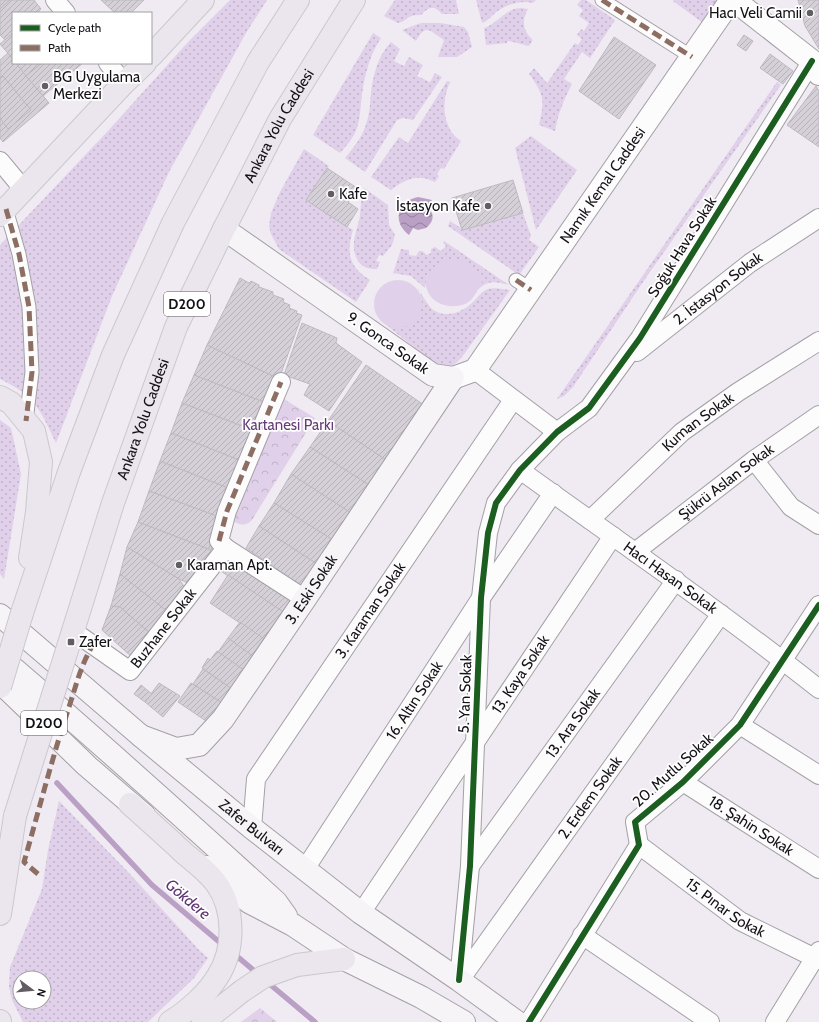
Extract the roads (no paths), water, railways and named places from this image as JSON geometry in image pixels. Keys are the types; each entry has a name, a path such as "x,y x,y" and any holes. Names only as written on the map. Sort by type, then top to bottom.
{"highway":[{"path":"152,55 203,0"},
{"name":"D200","path":"0,687 22,613 69,472 113,355 173,223 258,62 298,0"},
{"name":"Ankara Yolu Caddesi","path":"0,867 113,504 176,327 224,228 280,119 354,0"},
{"path":"3,212 124,83 144,64"},
{"path":"0,397 11,403 34,431 41,462 37,512 22,613"},
{"path":"130,804 204,870 215,882 221,891 229,913 230,939 219,975 210,987 178,1017 170,1022"},
{"path":"0,914 16,816"},
{"path":"212,1015 242,991 263,977 297,965 344,959"}],"main road":[{"name":"9. Gonca Sokak","path":"224,228 433,375 452,378"},
{"name":"3. Eski Sokak","path":"141,736 176,749 200,745 223,719 452,378"},
{"name":"Zafer Bulvarı","path":"0,615 141,736 252,828 361,913 459,980 517,1022"},
{"path":"0,657 101,744 276,902 293,925 344,959 421,997 464,1022"},
{"name":"D200","path":"0,682 87,766 130,804 250,902 293,925"}],"street":[{"path":"55,0 65,12"},
{"path":"602,0 692,57"},
{"name":"Namık Kemal Caddesi","path":"475,370 523,285 692,57 732,0 816,68"},
{"path":"109,64 124,83"},
{"name":"Soğuk Hava Sokak","path":"557,432 590,408 640,338 816,68"},
{"path":"0,161 24,190"},
{"path":"3,212 19,254 29,306 32,372 26,421"},
{"name":"2. İstasyon Sokak","path":"621,364 750,263 819,218"},
{"name":"Kuman Sokak","path":"590,520 682,432 738,392 819,341"},
{"path":"475,370 557,432"},
{"name":"9. Gonca Sokak","path":"452,378 475,370"},
{"path":"281,382 227,511 219,541 226,548 305,599"},
{"name":"3. Karaman Sokak","path":"252,828 256,779 513,400"},
{"name":"Şükrü Aslan Sokak","path":"635,552 754,460 819,415"},
{"name":"5. Yan Sokak","path":"459,980 470,866 481,598 488,533 496,503 520,470 557,432"},
{"path":"754,460 791,508 819,525"},
{"name":"Hacı Hasan Sokak","path":"520,470 676,580 782,659 819,689"},
{"name":"16. Altın Sokak","path":"305,869 481,598 553,494"},
{"name":"13. Kaya Sokak","path":"361,913 613,536"},
{"name":"Buzhane Sokak","path":"73,631 130,671 226,548"},
{"name":"13. Ara Sokak","path":"470,866 676,580"},
{"name":"20. Mutlu Sokak","path":"639,844 635,822 683,782 740,725 782,659 819,605"},
{"name":"2. Erdem Sokak","path":"459,980 721,614"},
{"path":"740,725 819,775"},
{"name":"18. Şahin Sokak","path":"683,782 819,869"},
{"path":"529,1022 639,844"},
{"name":"15. Pınar Sokak","path":"639,844 740,921 818,956"},
{"path":"582,934 710,1022"},
{"path":"775,1022 818,956"}],"water":[{"path":"418,197 432,200 428,207 433,215 433,218 431,223 426,228 418,230 413,228 409,235 400,224 399,213 401,207 405,203"}],"waterway":[{"name":"Gökdere","path":"57,783 152,885 224,946"},
{"name":"Gökdere","path":"232,952 258,974"},
{"name":"Gökdere","path":"266,981 315,1022"}],"place":[{"name":"Hacı Veli Camii","path":"810,13"},
{"name":"BG Uygulama Merkezi","path":"45,86"},
{"name":"Kafe","path":"331,194"},
{"name":"İstasyon Kafe","path":"488,206"},
{"name":"Karaman Apt.","path":"179,565"},
{"name":"Zafer","path":"71,642"}],"park label":[{"name":"Kartanesi Parkı","path":"288,425"}]}
